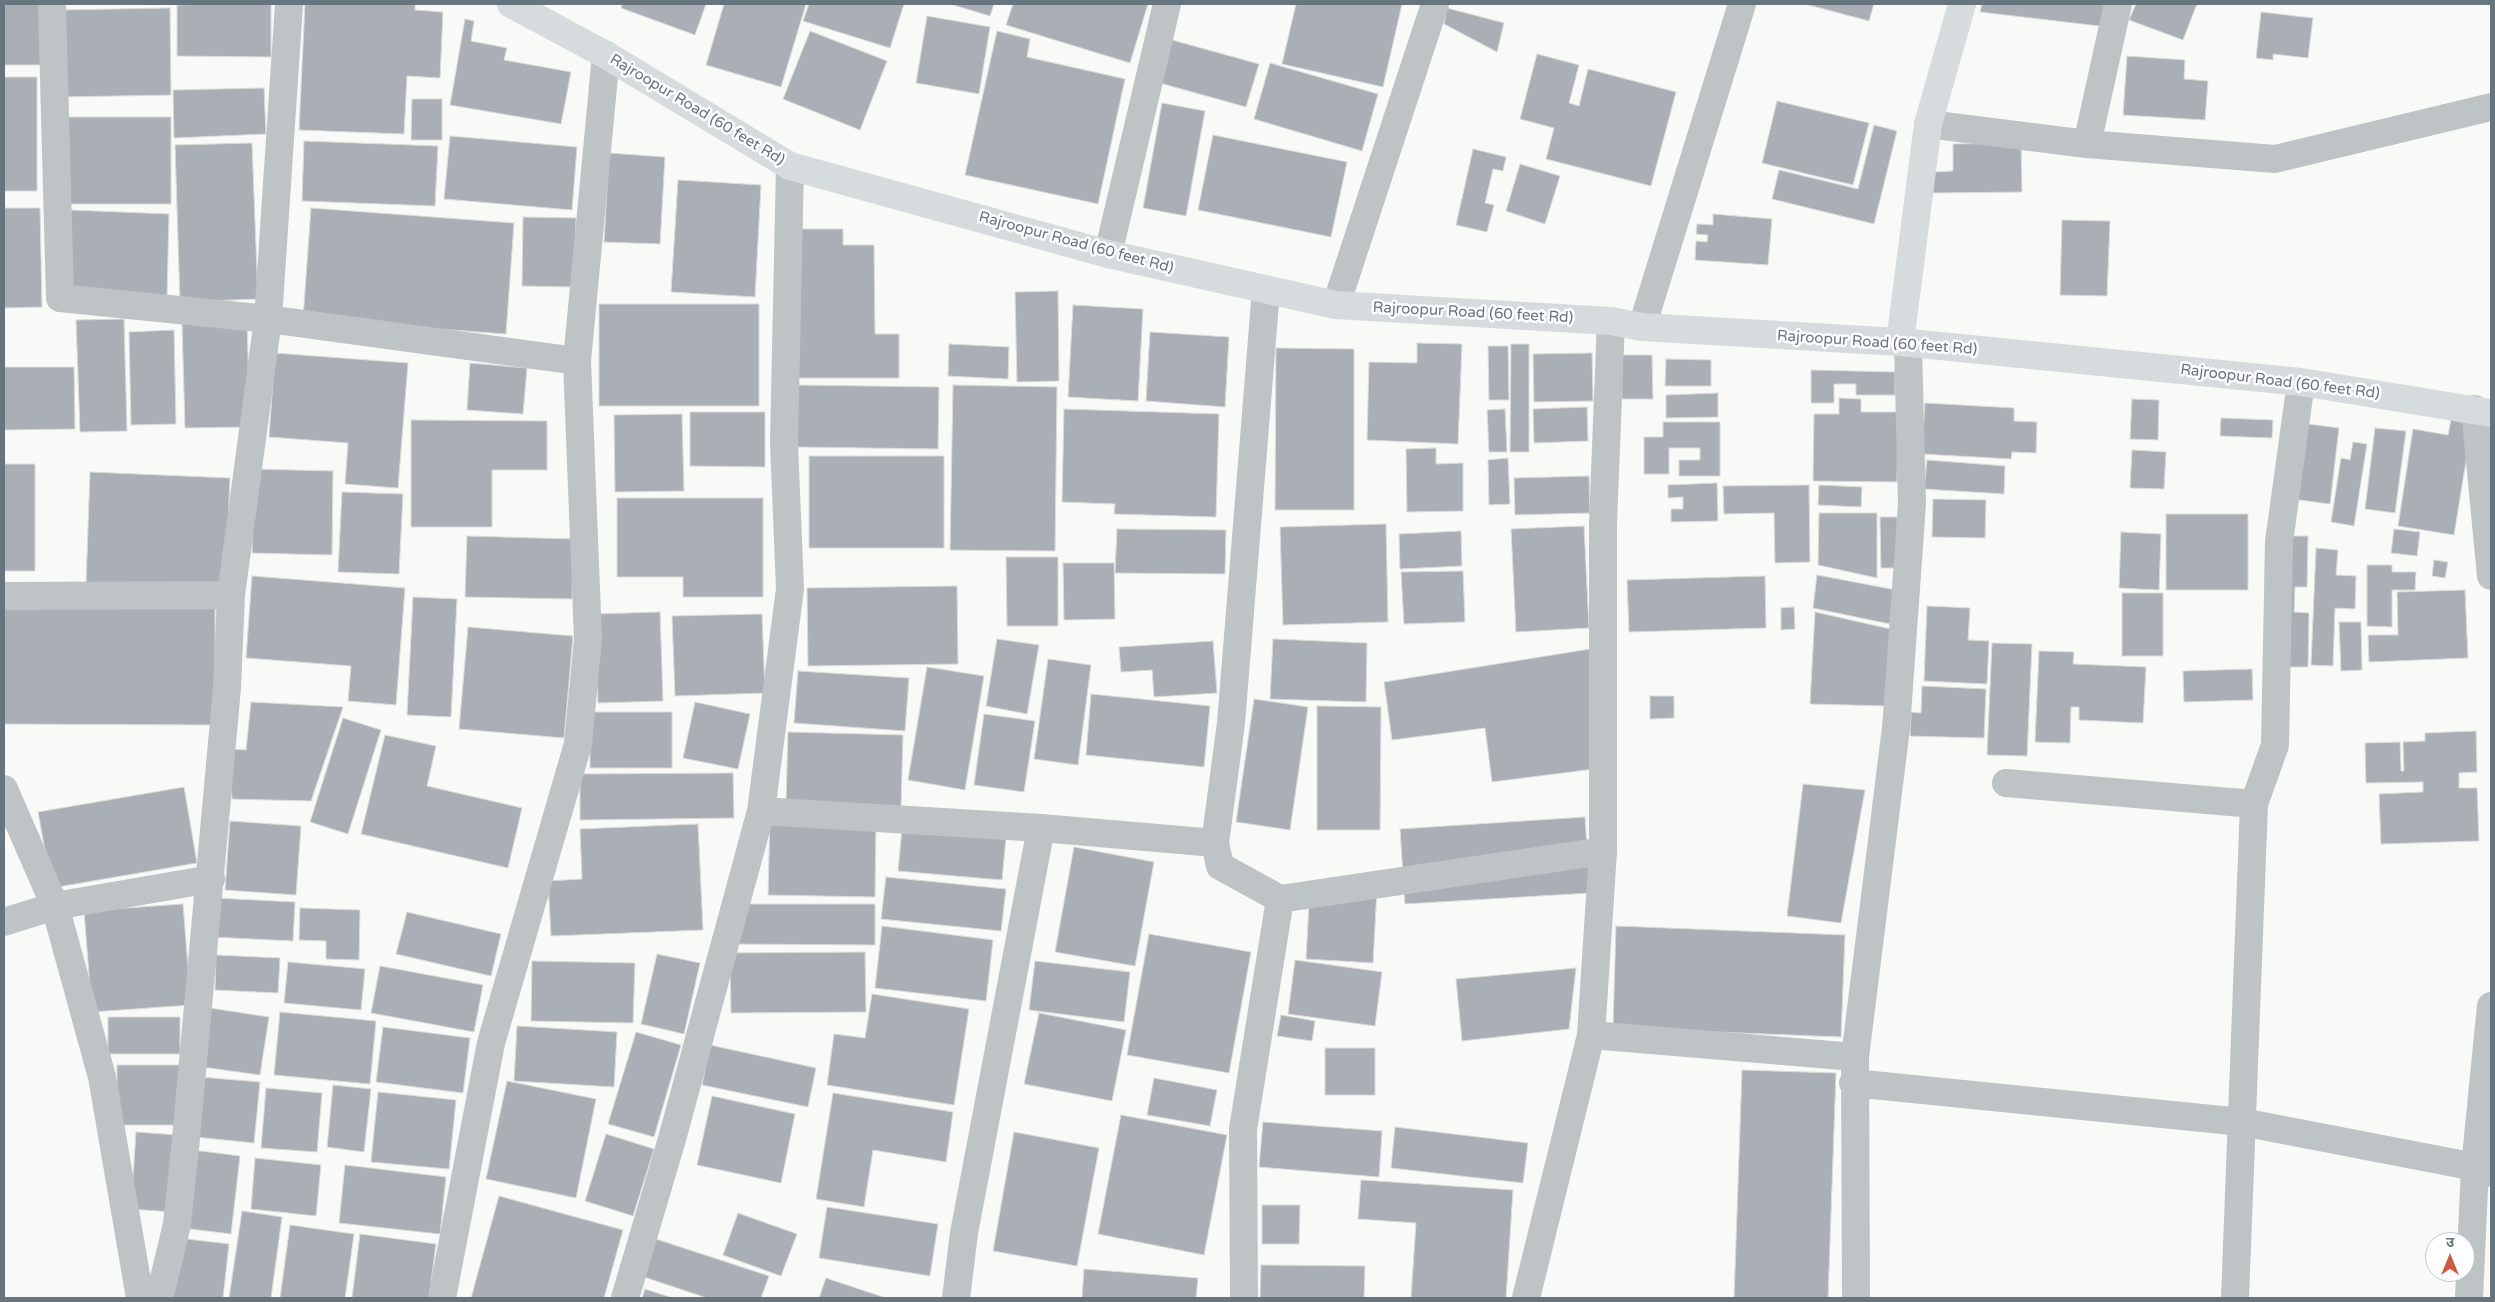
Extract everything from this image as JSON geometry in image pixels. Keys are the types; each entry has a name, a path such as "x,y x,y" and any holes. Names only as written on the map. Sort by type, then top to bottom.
{"main road":[{"path":"1904,343 1928,124 1962,4"},
{"name":"Rajroopur Road (60 feet Rd)","path":"516,5 606,55 790,166 1108,254 1336,305 1611,321 1642,327 1904,343 2301,382 2483,411"}],"street":[{"path":"155,1298 162,1287 177,1224 211,879 227,688 232,595 268,319 288,4"},
{"path":"1108,254 1167,4"},
{"path":"1336,305 1434,4"},
{"path":"1642,327 1742,4"},
{"path":"2088,144 2118,4"},
{"path":"52,5 60,298 268,319 577,361"},
{"path":"442,1298 491,1044 578,744 588,639 577,361 606,55"},
{"path":"1928,124 2088,144 2274,158 2491,107"},
{"path":"626,1298 672,1139 761,811 790,589 784,443 790,166"},
{"path":"1266,290 1231,723 1215,843 1220,866 1280,899 1603,851"},
{"path":"1526,1298 1591,1035 1603,851 1603,523 1611,321"},
{"path":"1856,1298 1853,1084 1897,718 1912,504 1904,343"},
{"path":"2235,1298 2254,804 2274,745 2279,542 2301,382"},
{"path":"2483,411 2491,576"},
{"path":"4,596 232,595"},
{"path":"2006,783 2254,804"},
{"path":"4,789 54,906 102,1077 140,1298"},
{"path":"761,811 1041,828 1215,843"},
{"path":"956,1298 964,1233 1041,828"},
{"path":"4,922 54,906 211,879"},
{"path":"1244,1298 1244,1129 1280,899"},
{"path":"2469,1298 2483,1170 2491,1006"},
{"path":"1591,1035 1855,1057"},
{"path":"1853,1084 2242,1122 2483,1170"}],"building":[{"path":"4,4 42,4 42,65 4,65"},
{"path":"271,4 271,57 177,56 177,5"},
{"path":"305,4 415,4 415,10 443,12 440,78 407,76 404,134 299,130"},
{"path":"622,4 706,4 695,35 621,8"},
{"path":"724,4 806,4 781,87 706,65"},
{"path":"809,4 904,4 890,48 803,21"},
{"path":"950,4 994,4 990,16"},
{"path":"1013,4 1148,4 1130,63 1006,25"},
{"path":"1296,4 1402,4 1383,87 1282,64"},
{"path":"1805,4 1874,4 1869,21"},
{"path":"1982,4 2112,4 2108,27 1980,12"},
{"path":"2136,4 2197,4 2183,40 2129,20"},
{"path":"170,8 171,95 61,97 60,10"},
{"path":"1447,8 1504,23 1497,52 1444,24"},
{"path":"2261,12 2313,18 2308,58 2273,54 2273,60 2256,58"},
{"path":"927,16 990,27 979,94 916,83"},
{"path":"465,19 474,21 471,41 507,48 504,60 571,72 561,124 450,105"},
{"path":"810,31 887,61 860,130 783,99"},
{"path":"997,31 1030,39 1027,57 1125,79 1098,204 965,175"},
{"path":"1172,40 1259,64 1246,107 1160,83"},
{"path":"1537,54 1579,65 1569,103 1579,106 1588,69 1676,92 1651,186 1546,159 1554,128 1520,119"},
{"path":"2127,56 2185,60 2184,79 2208,81 2205,120 2123,115"},
{"path":"1270,63 1378,94 1362,151 1254,119"},
{"path":"4,77 37,77 37,191 4,191"},
{"path":"264,88 266,134 174,138 173,90"},
{"path":"412,99 442,99 442,140 411,140"},
{"path":"1777,101 1869,123 1853,185 1762,163"},
{"path":"1162,103 1205,111 1186,216 1143,208"},
{"path":"61,117 171,117 171,204 61,204"},
{"path":"1874,125 1897,131 1874,224 1772,199 1779,170 1858,189"},
{"path":"1213,135 1347,162 1331,237 1198,210"},
{"path":"450,136 577,147 572,210 444,199"},
{"path":"304,141 438,146 435,206 302,201"},
{"path":"252,143 258,299 180,302 175,145"},
{"path":"2021,143 2022,192 1933,193 1933,172 1953,171 1953,144"},
{"path":"1473,149 1506,157 1503,171 1493,169 1485,203 1494,205 1487,232 1456,225"},
{"path":"609,153 665,157 660,244 604,242"},
{"path":"1520,164 1560,176 1545,224 1506,211"},
{"path":"678,180 761,185 755,297 671,292"},
{"path":"4,208 40,208 42,307 4,308"},
{"path":"311,208 514,223 506,334 303,319"},
{"path":"71,210 169,214 167,296 68,292"},
{"path":"1713,214 1772,219 1768,265 1695,260 1696,241 1707,242 1708,235 1696,234 1697,224 1713,225"},
{"path":"523,217 576,218 574,287 522,286"},
{"path":"2062,220 2110,221 2107,296 2060,295"},
{"path":"793,229 843,229 843,245 874,245 875,334 899,334 899,378 793,378"},
{"path":"1058,291 1059,381 1017,382 1015,292"},
{"path":"599,304 759,304 759,406 599,406"},
{"path":"1073,305 1143,309 1138,401 1068,397"},
{"path":"124,319 127,431 80,432 76,320"},
{"path":"247,321 250,427 185,428 182,323"},
{"path":"174,330 176,424 131,425 129,332"},
{"path":"1150,332 1229,337 1225,407 1146,401"},
{"path":"1417,343 1462,344 1458,444 1367,440 1369,362 1417,363"},
{"path":"949,344 1009,347 1008,379 948,376"},
{"path":"1511,344 1529,344 1529,452 1510,452"},
{"path":"1488,346 1508,346 1509,400 1489,400"},
{"path":"1276,348 1354,349 1354,510 1275,510"},
{"path":"275,353 408,363 398,488 345,484 348,443 269,437"},
{"path":"1592,353 1593,401 1534,402 1533,354"},
{"path":"1621,355 1652,355 1653,399 1622,399"},
{"path":"1666,359 1711,360 1711,386 1665,386"},
{"path":"470,363 527,368 523,414 467,410"},
{"path":"4,367 74,367 75,429 4,430"},
{"path":"1811,370 1895,372 1895,395 1856,395 1856,384 1834,384 1834,403 1811,403"},
{"path":"797,385 939,387 938,449 797,447"},
{"path":"953,385 1057,387 1055,551 950,550"},
{"path":"1718,393 1718,417 1666,418 1666,395"},
{"path":"1839,398 1861,399 1861,412 1898,412 1897,482 1813,481 1814,414 1839,414"},
{"path":"2132,399 2159,400 2158,440 2130,439"},
{"path":"1925,403 2014,408 2014,421 2037,422 2036,453 2012,452 2011,459 1922,454"},
{"path":"1587,407 1588,441 1534,443 1533,409"},
{"path":"1064,409 1219,414 1216,517 1114,514 1115,504 1062,502"},
{"path":"1505,409 1507,452 1489,452 1487,410"},
{"path":"690,412 765,412 765,467 690,466"},
{"path":"682,414 684,491 615,492 614,415"},
{"path":"2221,418 2273,420 2272,438 2220,436"},
{"path":"411,420 547,421 547,470 492,470 492,527 411,527"},
{"path":"2451,420 2472,424 2454,535 2398,526 2413,429 2448,435"},
{"path":"1663,422 1720,422 1720,476 1679,476 1679,460 1700,460 1700,448 1669,448 1669,474 1644,474 1644,437 1663,437"},
{"path":"2301,423 2339,428 2330,504 2292,499"},
{"path":"2375,428 2406,431 2395,513 2365,509"},
{"path":"2353,442 2367,444 2354,526 2331,522 2341,458 2350,460"},
{"path":"1436,448 1436,464 1463,463 1463,511 1407,512 1406,449"},
{"path":"2132,450 2166,452 2164,489 2130,488"},
{"path":"809,456 944,456 944,548 809,548"},
{"path":"1508,458 1510,504 1489,505 1488,460"},
{"path":"1927,460 2005,466 2004,494 1924,489"},
{"path":"4,464 35,464 35,571 4,571"},
{"path":"254,469 333,471 332,555 252,553"},
{"path":"90,472 230,478 225,590 86,584"},
{"path":"1589,476 1590,513 1515,515 1514,478"},
{"path":"1717,483 1718,521 1671,522 1671,509 1683,509 1683,497 1668,498 1668,485"},
{"path":"1809,485 1810,562 1775,563 1774,513 1724,514 1723,486"},
{"path":"1819,485 1862,487 1861,507 1818,505"},
{"path":"342,492 403,494 399,574 338,572"},
{"path":"617,498 763,498 763,597 683,597 683,577 617,577"},
{"path":"1933,499 1986,500 1985,538 1932,537"},
{"path":"1819,513 1877,513 1877,578 1818,565"},
{"path":"2166,514 2248,514 2248,590 2166,590"},
{"path":"1880,517 1897,517 1899,568 1881,568"},
{"path":"1386,524 1388,622 1283,625 1280,527"},
{"path":"1584,526 1589,628 1516,632 1511,529"},
{"path":"1117,529 1226,530 1225,574 1115,573"},
{"path":"2394,529 2420,532 2417,556 2391,553"},
{"path":"1461,531 1462,566 1400,569 1399,534"},
{"path":"2121,532 2161,534 2159,590 2119,588"},
{"path":"467,536 573,539 572,599 465,597"},
{"path":"2283,536 2308,536 2307,587 2295,587 2294,612 2309,613 2308,667 2281,667"},
{"path":"2316,548 2338,550 2336,575 2356,576 2355,609 2335,608 2333,666 2311,665"},
{"path":"1006,557 1058,557 1058,626 1007,626"},
{"path":"2434,560 2448,562 2445,578 2432,576"},
{"path":"1063,563 1114,563 1115,619 1064,620"},
{"path":"2367,565 2392,565 2392,572 2416,572 2415,590 2392,590 2392,627 2367,626"},
{"path":"1463,571 1465,622 1404,624 1401,572"},
{"path":"1817,575 1896,590 1890,624 1813,608"},
{"path":"252,576 405,588 396,705 348,701 351,666 246,658"},
{"path":"1765,576 1766,628 1629,632 1627,580"},
{"path":"957,586 958,664 808,666 807,588"},
{"path":"2465,590 2468,658 2369,662 2368,635 2398,635 2397,592"},
{"path":"2122,593 2163,593 2163,656 2122,656"},
{"path":"4,597 215,599 215,725 4,724"},
{"path":"413,597 457,599 451,717 407,715"},
{"path":"1927,606 1970,608 1968,640 1989,641 1987,684 1924,681"},
{"path":"1794,607 1795,629 1781,630 1781,608"},
{"path":"660,612 663,701 598,703 595,614"},
{"path":"1815,612 1895,630 1889,706 1810,704"},
{"path":"762,614 765,693 675,696 672,616"},
{"path":"2339,622 2361,622 2362,670 2341,671"},
{"path":"468,627 573,636 564,738 459,729"},
{"path":"997,639 1039,645 1027,714 986,706"},
{"path":"1273,639 1367,643 1366,702 1270,699"},
{"path":"1213,641 1217,693 1154,697 1152,670 1121,672 1119,647"},
{"path":"1992,643 2032,644 2027,756 1987,755"},
{"path":"1590,649 1594,769 1492,782 1485,728 1392,740 1384,682"},
{"path":"2039,651 2074,652 2073,664 2146,667 2143,723 2079,720 2079,707 2071,707 2070,743 2035,742"},
{"path":"1048,659 1091,665 1078,765 1034,759"},
{"path":"927,667 984,676 965,790 908,780"},
{"path":"2252,669 2253,700 2184,702 2183,671"},
{"path":"798,671 909,678 905,731 794,723"},
{"path":"1922,686 1986,689 1984,738 1910,736 1911,712 1921,713"},
{"path":"1091,694 1210,706 1204,767 1086,755"},
{"path":"1650,696 1674,696 1674,718 1650,719"},
{"path":"1254,699 1308,707 1290,830 1236,822"},
{"path":"251,702 343,707 311,801 232,799 229,749 246,750"},
{"path":"695,702 750,714 738,769 683,758"},
{"path":"1317,706 1381,707 1380,830 1317,830"},
{"path":"590,712 672,712 672,768 590,768"},
{"path":"984,714 1035,721 1024,792 974,785"},
{"path":"343,718 381,730 348,834 310,822"},
{"path":"2476,731 2477,772 2459,773 2459,788 2477,788 2479,841 2381,844 2379,794 2423,792 2423,782 2366,783 2365,743 2400,742 2401,771 2404,771 2403,742 2425,741 2425,733"},
{"path":"788,732 903,735 901,807 786,804"},
{"path":"385,735 436,746 427,786 522,808 508,868 361,834"},
{"path":"733,773 734,818 580,820 580,774"},
{"path":"1803,784 1865,790 1841,923 1787,916"},
{"path":"184,787 197,863 52,888 38,812"},
{"path":"1585,817 1590,893 1405,904 1400,829"},
{"path":"770,818 876,820 875,897 768,895"},
{"path":"230,821 301,826 296,895 225,890"},
{"path":"698,824 703,930 551,936 548,881 582,879 580,829"},
{"path":"902,829 1006,838 1002,880 898,871"},
{"path":"1074,847 1154,862 1135,966 1055,952"},
{"path":"886,877 1006,889 1001,931 881,919"},
{"path":"1310,886 1377,889 1373,963 1306,959"},
{"path":"215,898 295,902 293,941 212,937"},
{"path":"183,904 191,1005 92,1012 84,911"},
{"path":"733,904 875,904 875,945 733,944"},
{"path":"300,908 360,910 359,960 326,959 326,941 299,940"},
{"path":"407,912 501,934 491,976 396,954"},
{"path":"882,926 993,940 986,1001 875,988"},
{"path":"1616,926 1845,935 1841,1037 1613,1028"},
{"path":"1149,934 1251,952 1229,1073 1127,1055"},
{"path":"865,952 866,1012 731,1013 730,953"},
{"path":"657,954 700,963 684,1034 641,1024"},
{"path":"216,955 280,958 278,993 215,990"},
{"path":"1295,960 1382,972 1375,1026 1288,1014"},
{"path":"532,961 635,963 633,1023 531,1021"},
{"path":"1035,961 1130,972 1124,1022 1029,1010"},
{"path":"288,962 365,969 361,1010 284,1003"},
{"path":"380,966 483,985 474,1032 371,1013"},
{"path":"1576,968 1569,1029 1462,1041 1456,979"},
{"path":"872,994 969,1009 954,1105 827,1085 834,1034 865,1038"},
{"path":"210,1008 269,1017 260,1075 202,1067"},
{"path":"280,1012 376,1021 370,1084 274,1075"},
{"path":"1039,1013 1126,1030 1112,1101 1024,1084"},
{"path":"1281,1015 1315,1021 1312,1041 1277,1036"},
{"path":"108,1017 180,1017 180,1054 108,1054"},
{"path":"517,1026 617,1032 614,1087 514,1081"},
{"path":"383,1027 470,1038 463,1093 376,1082"},
{"path":"636,1032 681,1045 654,1137 608,1124"},
{"path":"710,1045 816,1068 808,1107 702,1085"},
{"path":"1325,1048 1375,1048 1375,1095 1325,1095"},
{"path":"117,1065 180,1065 180,1125 117,1125"},
{"path":"1742,1070 1836,1073 1828,1298 1734,1298"},
{"path":"200,1077 260,1082 254,1143 195,1137"},
{"path":"1154,1078 1217,1090 1210,1126 1147,1115"},
{"path":"507,1081 596,1099 576,1198 486,1179"},
{"path":"333,1085 371,1089 364,1152 327,1147"},
{"path":"266,1088 322,1093 317,1152 261,1148"},
{"path":"378,1092 456,1100 449,1169 371,1162"},
{"path":"833,1093 953,1112 946,1162 873,1150 864,1207 816,1199"},
{"path":"712,1096 795,1114 781,1183 697,1165"},
{"path":"1121,1115 1227,1135 1204,1255 1098,1234"},
{"path":"1263,1122 1382,1131 1379,1177 1259,1167"},
{"path":"1395,1127 1528,1143 1523,1183 1391,1168"},
{"path":"136,1132 178,1135 173,1212 131,1209"},
{"path":"1014,1132 1099,1148 1077,1266 993,1251"},
{"path":"606,1134 654,1149 633,1216 585,1201"},
{"path":"193,1150 240,1156 231,1234 183,1228"},
{"path":"255,1158 321,1165 316,1216 251,1209"},
{"path":"345,1165 446,1177 440,1234 339,1223"},
{"path":"1361,1180 1513,1190 1506,1298 1411,1298 1416,1223 1358,1219"},
{"path":"499,1196 623,1230 604,1298 471,1298"},
{"path":"1262,1205 1300,1205 1299,1244 1262,1244"},
{"path":"827,1207 938,1224 930,1276 819,1258"},
{"path":"242,1211 282,1217 271,1298 229,1298"},
{"path":"738,1213 797,1234 781,1276 723,1255"},
{"path":"290,1225 354,1234 345,1298 280,1298"},
{"path":"360,1234 436,1244 429,1298 352,1298"},
{"path":"179,1238 229,1244 223,1298 172,1298"},
{"path":"653,1238 769,1276 761,1298 707,1298 641,1276"},
{"path":"1261,1265 1365,1266 1364,1298 1260,1298"},
{"path":"1084,1269 1198,1278 1196,1298 1082,1298"},
{"path":"826,1278 886,1298 819,1298"},
{"path":"645,1289 673,1298 642,1298"}]}
